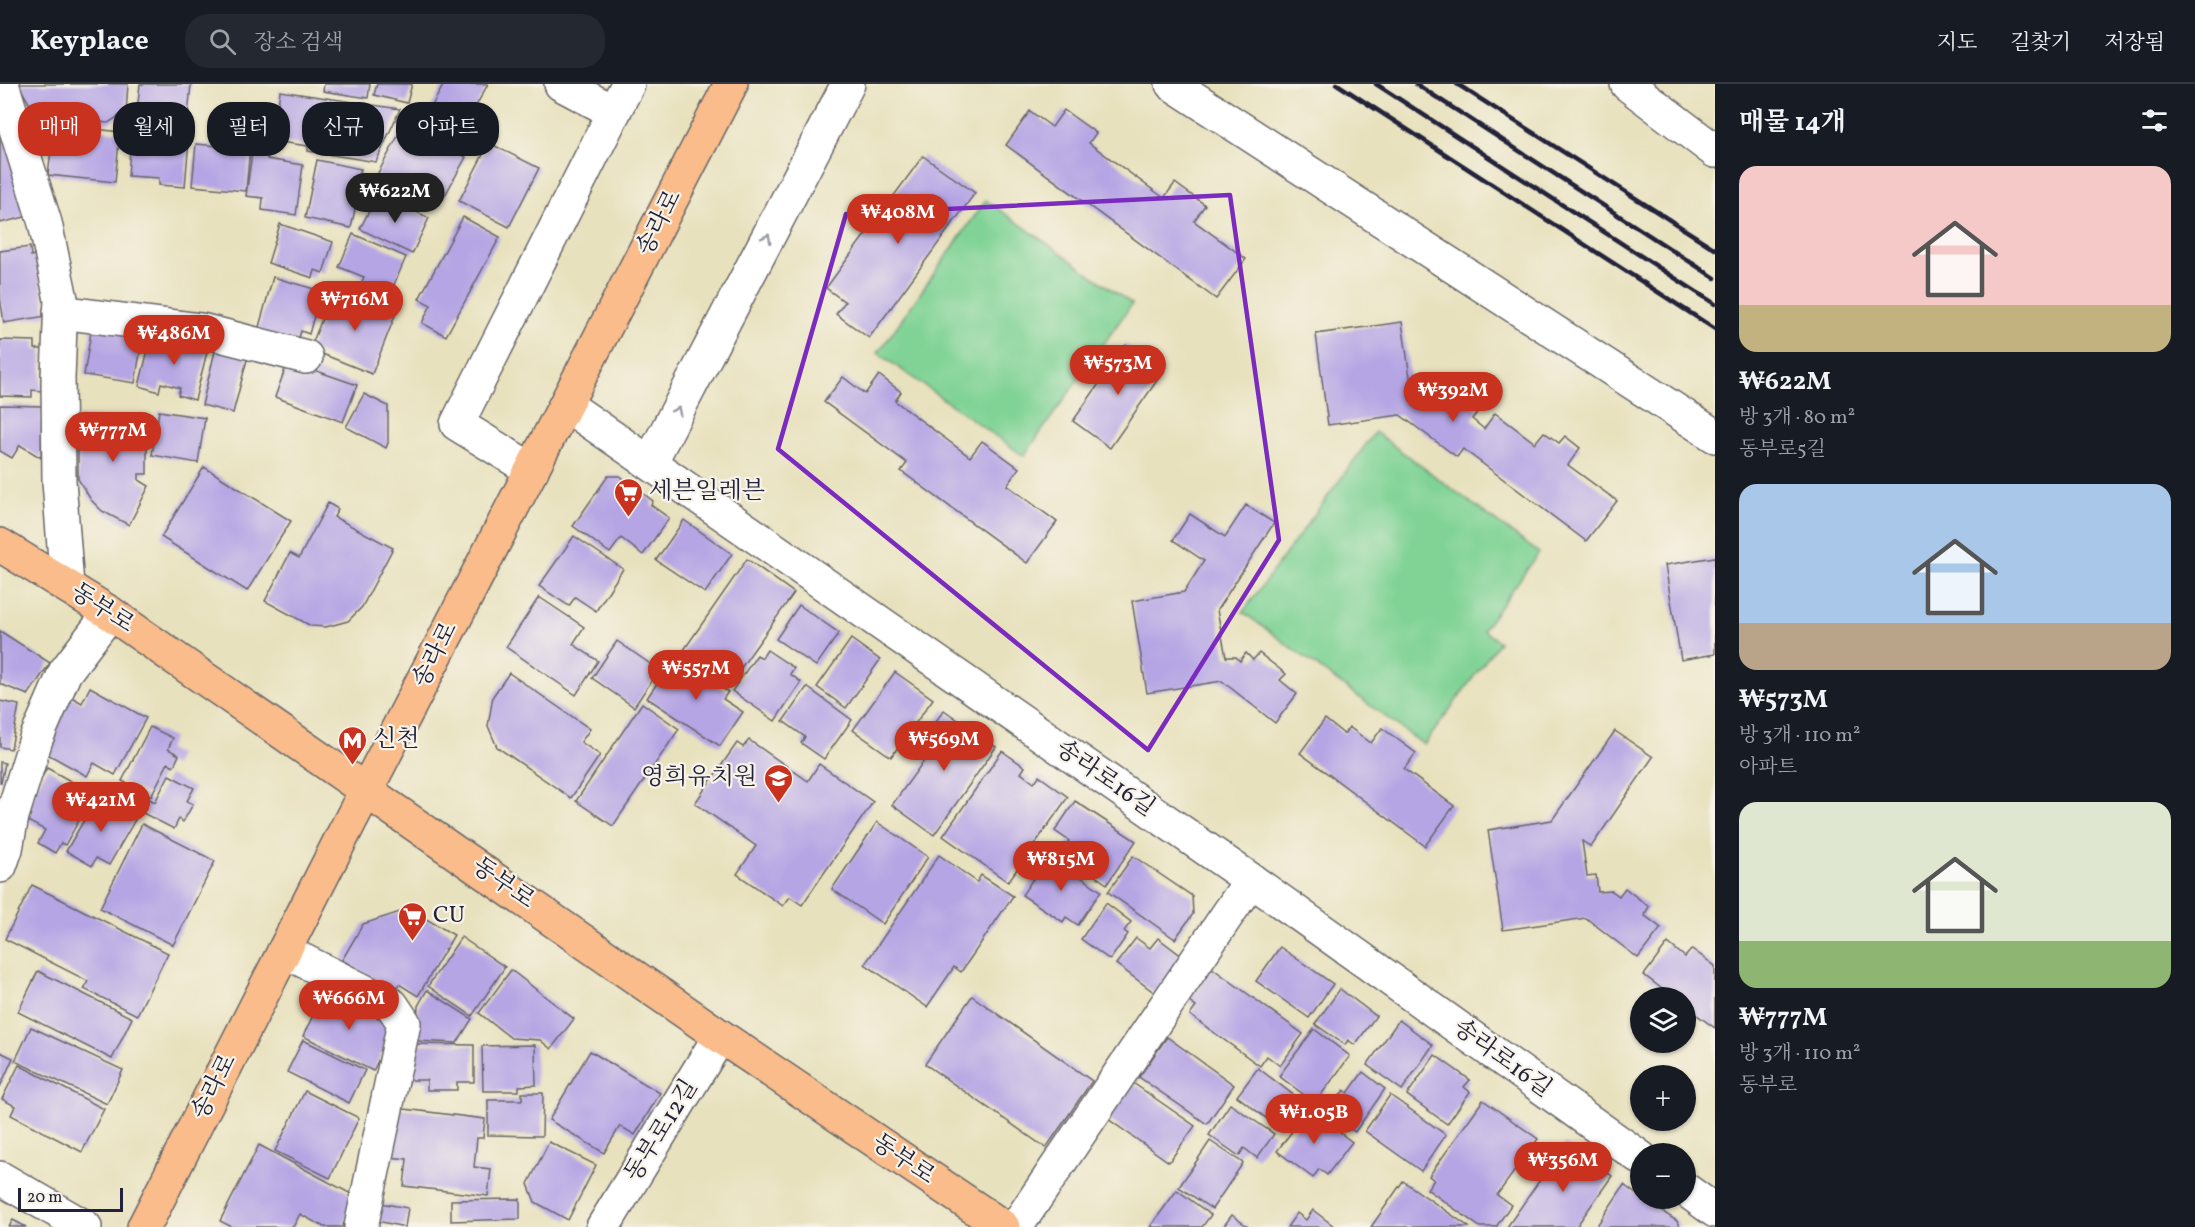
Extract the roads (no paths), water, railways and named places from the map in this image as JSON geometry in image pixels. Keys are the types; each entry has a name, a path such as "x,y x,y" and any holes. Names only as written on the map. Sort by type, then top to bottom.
{"main road":[{"name":"송라로","path":"144,1227 731,84"},
{"name":"동부로","path":"0,545 110,613 720,1036 1003,1227"}],"street":[{"path":"2,84 45,223 61,299 58,378 59,481 67,586"},
{"path":"532,470 457,424 621,98 561,84"},
{"path":"650,463 848,84"},
{"path":"1172,84 1715,436"},
{"path":"1627,84 1715,151"},
{"path":"60,312 201,330 306,357"},
{"name":"송라로16길","path":"566,405 1251,880 1630,1150"},
{"path":"0,866 6,849 12,816 36,739 60,682 65,672 110,613"},
{"path":"1016,1227 1251,880"},
{"path":"284,951 392,1005 404,1023 361,1227"},
{"name":"동부로12길","path":"603,1227 720,1036"},
{"path":"0,1178 85,1227"},
{"path":"1696,1197 1715,1211"}],"railway":[{"path":"1337,84 1715,329"},
{"path":"1376,84 1715,304"},
{"path":"1416,84 1715,278"},
{"path":"1457,84 1715,249"}],"place":[{"name":"세븐일레븐","path":"628,518"},
{"name":"신천","path":"352,766"},
{"name":"영희유치원","path":"778,804"},
{"name":"CU","path":"412,942"}]}
